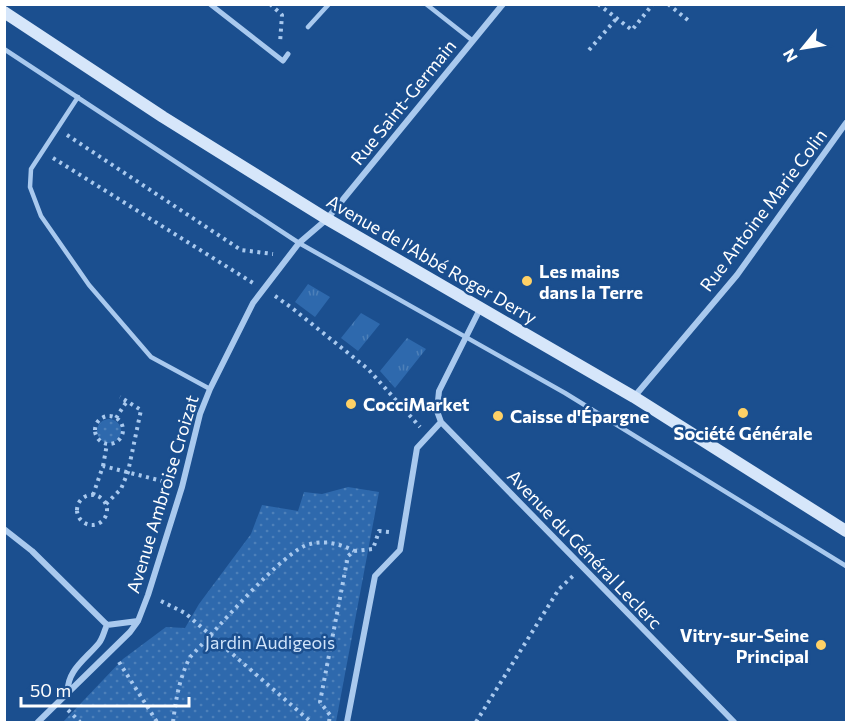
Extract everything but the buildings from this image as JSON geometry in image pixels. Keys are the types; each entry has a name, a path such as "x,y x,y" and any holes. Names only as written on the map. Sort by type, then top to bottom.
{"main road":[{"name":"Avenue de l'Abbé Roger Derry","path":"4,12 163,117 327,219 634,397 846,531"}],"street":[{"path":"210,4 283,61 288,54"},
{"name":"Rue Saint-Germain","path":"327,219 503,4"},
{"name":"Rue Antoine Marie Colin","path":"634,397 737,275 846,123"},
{"name":"Avenue Ambroise Croizat","path":"38,723 130,632 138,621 182,487 200,414 210,388 253,303 298,243 327,219"},
{"path":"347,723 375,576 400,550 417,448 441,422 437,411 439,391 480,309"},
{"name":"Avenue du Général Leclerc","path":"441,422 734,723"},
{"path":"4,529 32,551 107,625"},
{"path":"107,625 138,621"},
{"path":"68,693 67,683 73,671 101,641 107,625"}],"lane":[{"path":"308,27 329,4"},
{"path":"426,4 473,41"},
{"path":"4,49 298,243 575,399 846,566"},
{"path":"78,98 31,169 30,187 41,216 89,285 152,357 210,388"}],"path":[{"path":"270,4 282,15 277,56"},
{"path":"598,4 632,30 653,4"},
{"path":"668,4 689,21"},
{"path":"589,50 617,18"},
{"path":"58,129 241,250 276,254 288,259"},
{"path":"42,151 292,308 368,369 428,437"},
{"path":"106,504 121,489 128,472 141,410 120,397"},
{"path":"116,418 127,401"},
{"path":"105,417 116,418 123,428 123,434 116,443 107,444 96,435 96,424 105,417"},
{"path":"93,495 103,466 107,444"},
{"path":"103,466 182,487"},
{"path":"93,495 101,498 106,504 107,512 105,519 98,524 90,525 83,523 78,517 77,509 79,502 85,496 93,495"},
{"path":"173,723 177,690 182,672 190,657 285,559 309,544 342,544 354,550 373,549 379,531 403,535"},
{"path":"329,723 330,715 320,702 348,556 354,550"},
{"path":"476,723 559,589 582,568"},
{"path":"148,595 185,613 311,723"},
{"path":"108,653 119,663 157,723"}],"green space":[{"path":"308,284 330,297 315,317 295,302"},
{"path":"361,313 380,324 358,351 341,338"},
{"path":"407,338 426,349 395,388 380,371"},
{"path":"109,419 114,420 120,426 120,436 114,442 109,443 104,442 98,436 97,431 98,426 104,420"},
{"name":"Jardin Audigeois","path":"348,487 379,492 336,722 63,722 123,659 166,627 185,628 199,604 251,534 262,505 298,511 304,492 322,494"}],"place":[{"name":"Les mains dans la Terre","path":"527,281"},
{"name":"CocciMarket","path":"351,404"},
{"name":"Société Générale","path":"743,413"},
{"name":"Caisse d'Épargne","path":"498,416"},
{"name":"Vitry-sur-Seine Principal","path":"821,645"}]}
